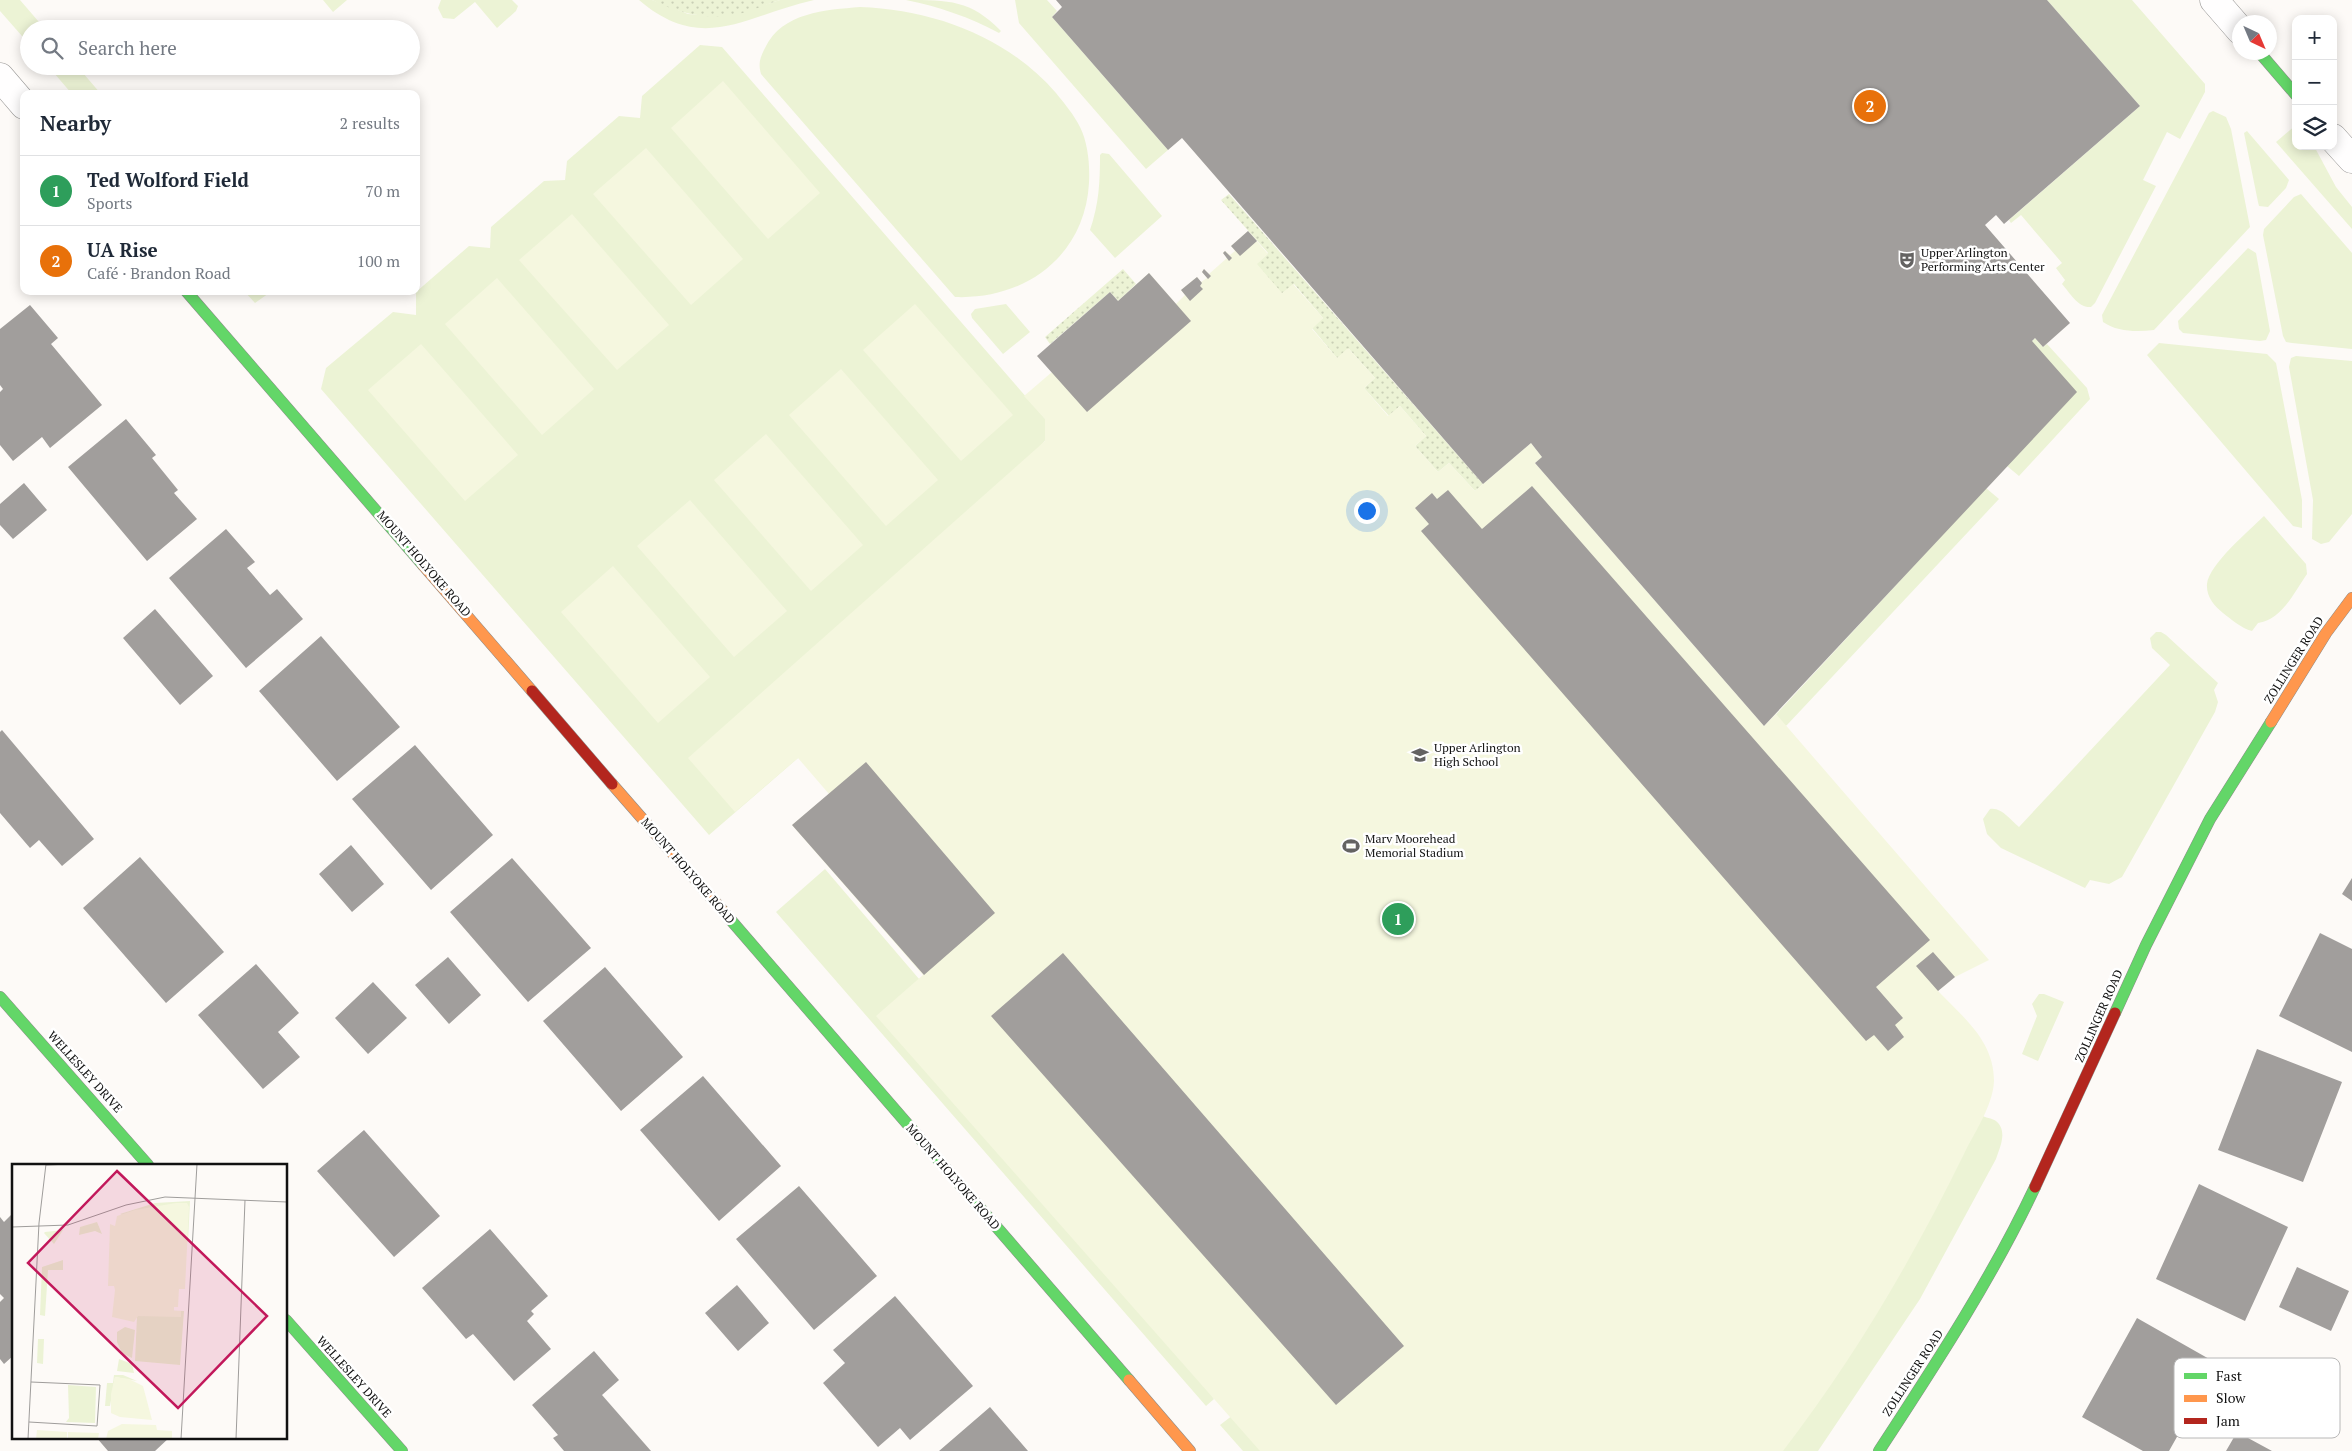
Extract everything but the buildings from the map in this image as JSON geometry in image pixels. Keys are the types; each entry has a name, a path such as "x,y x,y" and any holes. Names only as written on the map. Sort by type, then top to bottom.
{"street":[{"path":"2214,0 2232,21"},
{"path":"2266,60 2292,89"},
{"path":"0,77 20,100"},
{"path":"2337,142 2352,159"},
{"name":"MOUNT HOLYOKE ROAD","path":"189,295 1190,1451"},
{"name":"ZOLLINGER ROAD","path":"1879,1451 1948,1346 2010,1240 2146,946 2210,819 2326,633 2352,598"},
{"name":"WELLESLEY DRIVE","path":"0,997 147,1164"},
{"name":"WELLESLEY DRIVE","path":"288,1322 402,1451"}],"green space":[{"path":"0,0 20,0 37,20 20,20 20,34 0,11"},
{"path":"323,0 347,0 333,12"},
{"path":"441,0 512,0 518,6 516,11 497,28 475,2 454,19 443,18 438,8"},
{"path":"639,0 652,0 688,14 714,16 737,14 780,0 814,0 746,21 705,28 684,25 662,16"},
{"path":"652,0 780,0 744,13 716,17 694,15 672,9"},
{"path":"906,0 935,0 958,4 980,13 1001,31 999,33 954,13"},
{"path":"1015,0 1047,0 1057,11 1052,17 1168,150 1146,169 1019,23"},
{"path":"2047,0 2132,0 2205,84 2205,92 2180,139 2167,132 2143,180 2156,186 2095,303 2091,307 2078,303 2062,284 2065,280 2056,268 2062,263 2021,215 2011,223 2009,220 2140,106"},
{"path":"860,7 888,9 915,14 941,20 967,30 1015,56 1036,73 1066,105 1080,127 1085,140 1089,162 1089,183 1085,209 1076,232 1063,252 1047,268 1027,281 1005,291 981,296 955,297 761,74 760,64 763,52 773,36 782,27 806,15"},
{"path":"700,45 722,47 1054,429 798,758 709,835 321,389 326,368 393,312 416,315 416,295 420,295 420,289 469,246 490,248 491,227 544,181 565,180 567,161 619,116 640,118 642,96"},
{"path":"56,75 85,75 98,90 69,90"},
{"path":"723,81 820,193 768,239 671,128"},
{"path":"2213,111 2226,117 2231,129 2250,227 2154,330 2127,331 2114,328 2103,322 2102,315 2209,113"},
{"path":"2292,128 2292,150 2316,150 2336,187 2352,207 2352,229 2276,142"},
{"path":"2247,131 2289,180 2286,188 2268,207 2259,206 2244,133"},
{"path":"646,148 743,259 691,305 593,194"},
{"path":"1102,153 1109,154 1162,216 1115,258 1090,230 1097,202 1100,155"},
{"path":"1229,194 1483,484 1475,491 1449,463 1438,472 1415,446 1426,436 1400,406 1389,416 1364,388 1375,378 1349,349 1337,358 1312,328 1323,318 1294,284 1282,294 1256,264 1268,253 1221,200"},
{"path":"2301,194 2352,253 2352,349 2286,342 2283,336 2263,235 2264,229 2294,197"},
{"path":"572,214 669,325 617,370 519,260"},
{"name":"Marv Moorehead Memorial Stadium","path":"1248,231 1268,254 1257,264 1282,293 1293,284 1323,318 1312,329 1337,358 1348,348 1375,378 1364,388 1388,416 1400,406 1426,436 1415,446 1438,472 1449,463 1475,491 1531,443 1542,457 1535,463 1764,726 1776,714 1989,960 1955,977 1938,991 1976,1031 1989,1054 1993,1067 1994,1081 1987,1110 1924,1231 1881,1307 1834,1380 1783,1451 1260,1451 876,1016 923,975 792,825 829,794 798,758 735,812 688,758 1045,441 1045,419 1024,396 1052,372 1118,301 1149,273 1176,304 1185,295 1181,290 1197,277 1201,282 1207,278 1202,272 1204,269 1209,274 1227,258 1223,253 1225,251 1230,255 1235,251 1231,246"},
{"path":"2248,248 2256,253 2270,331 2266,340 2260,341 2183,333 2179,329 2178,321"},
{"path":"1123,269 1136,284 1118,301 1110,292 1050,344 1045,337"},
{"path":"497,278 594,389 542,435 445,324"},
{"path":"248,295 266,295 255,303"},
{"path":"915,304 1013,415 961,461 863,350"},
{"path":"1006,304 1030,332 1003,354 972,318 971,314 975,309"},
{"path":"2035,338 2043,347 2047,344 2087,388 2090,399 2019,476 2007,466 2032,341"},
{"path":"2159,343 2267,354 2276,363 2302,500 2302,528 2293,526 2147,355"},
{"path":"421,344 518,455 465,501 368,390"},
{"path":"2296,356 2352,361 2352,514 2329,542 2321,544 2312,539 2313,500 2289,367 2291,358"},
{"path":"841,369 938,480 886,526 789,415"},
{"path":"766,434 863,545 811,591 714,480"},
{"path":"1986,488 1999,499 1787,725 1782,728 1768,723"},
{"path":"690,500 787,611 734,657 637,546"},
{"path":"2264,516 2306,564 2307,574 2281,611 2267,621 2258,623 2252,631 2237,624 2217,607 2209,597 2207,584 2209,576 2222,557"},
{"path":"613,566 710,677 658,723 561,612"},
{"path":"2156,632 2166,635 2218,683 2214,690 2218,702 2215,712 2122,877 2109,884 2090,880 2085,888 2001,848 1987,834 1983,819 1990,809 2002,812 2019,827 2170,665 2152,648 2150,638"},
{"path":"825,869 937,1000 1214,1399 1206,1406 776,912"},
{"path":"2039,994 2044,994 2064,1002 2038,1061 2022,1054 2037,1016 2032,1004"},
{"path":"1981,1115 1996,1121 2002,1129 2001,1144 1996,1159 1920,1299 1818,1451 1753,1451"},
{"path":"1233,1415 1269,1451 1243,1451 1220,1425"}],"traffic: fast":[{"path":"2266,60 2292,90"},
{"path":"189,295 423,565"},
{"path":"2115,1013 2146,945 2210,819 2271,722"},
{"path":"723,911 1129,1380"},
{"path":"0,997 147,1164"},
{"path":"1879,1451 1981,1289 2035,1187"},
{"path":"288,1322 402,1451"}],"traffic: slow":[{"path":"423,565 532,691"},
{"path":"2271,722 2326,633 2352,598"},
{"path":"612,784 723,911"},
{"path":"1129,1380 1190,1451"}],"traffic: jam":[{"path":"532,691 612,784"},
{"path":"2035,1187 2115,1013"}],"place":[{"name":"UA Rise","path":"1870,106"},
{"name":"Upper Arlington Performing Arts Center","path":"1907,260"},
{"name":"Upper Arlington High School","path":"1420,755"},
{"name":"Marv Moorehead Memorial Stadium","path":"1351,846"},
{"name":"Ted Wolford Field","path":"1398,919"}]}
